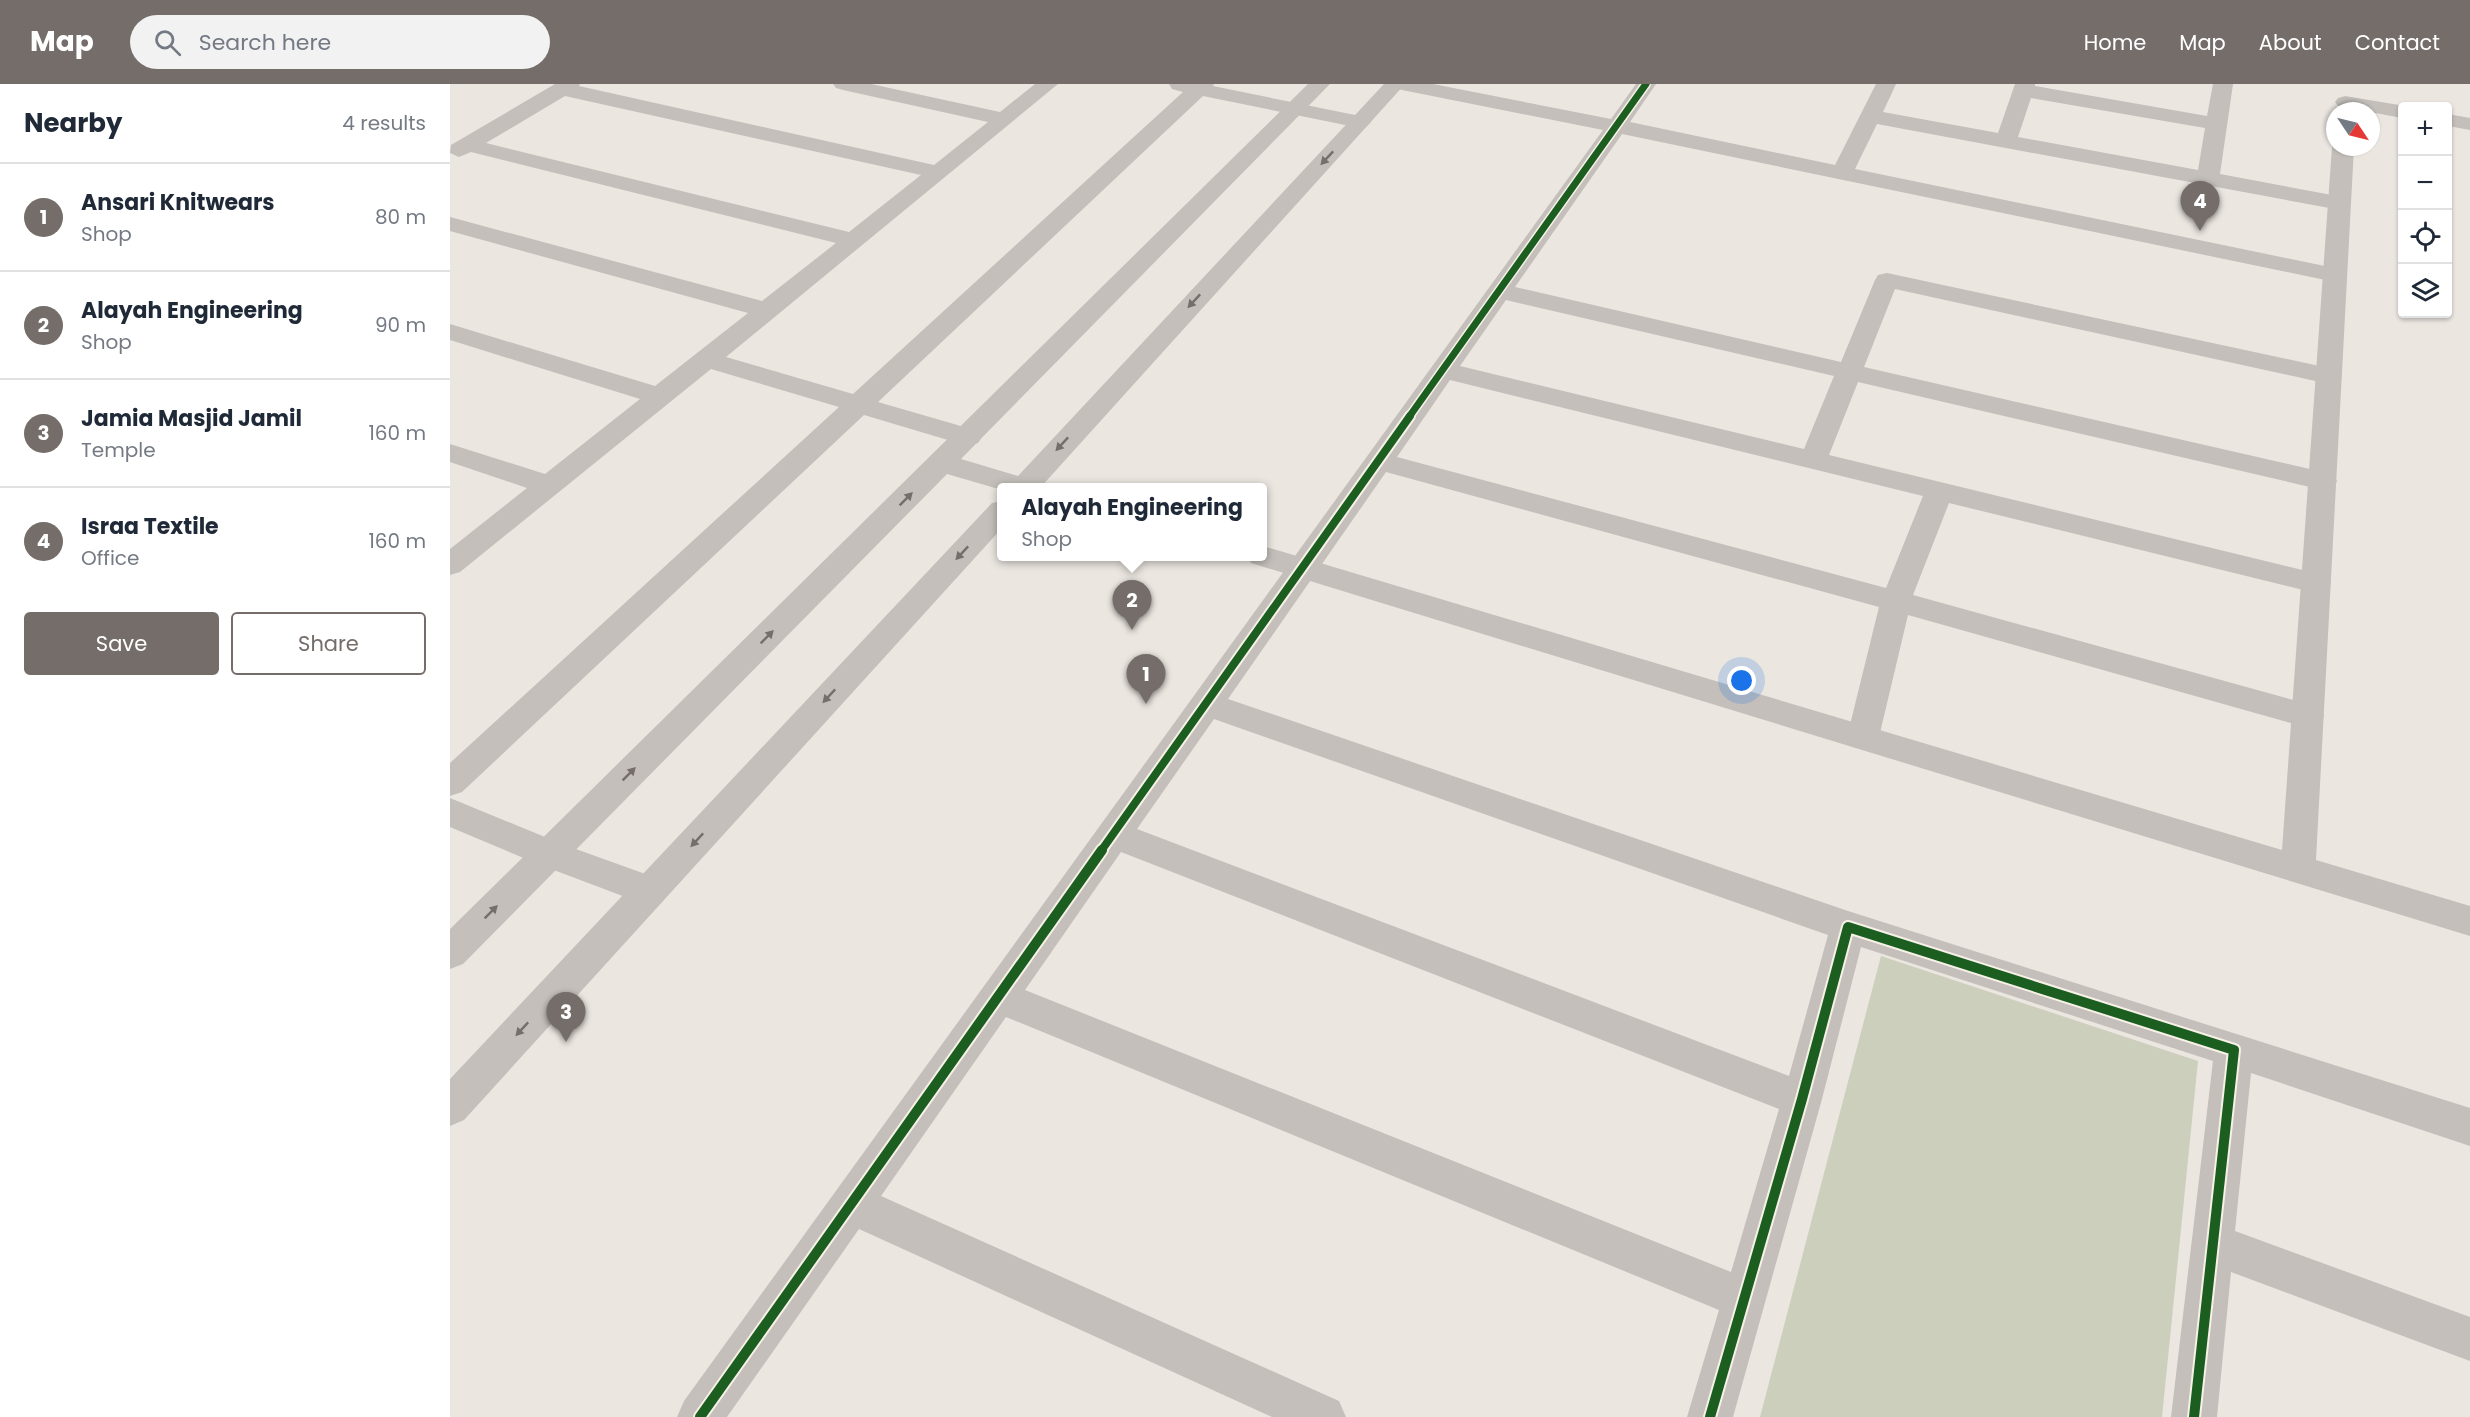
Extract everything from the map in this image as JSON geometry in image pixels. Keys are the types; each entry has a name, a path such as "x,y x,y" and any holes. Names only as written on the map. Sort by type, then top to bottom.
{"street":[{"path":"843,84 1004,119"},
{"path":"450,565 1048,84"},
{"path":"450,953 1320,84"},
{"path":"1028,483 1395,84"},
{"path":"1402,84 1616,126 2335,276"},
{"path":"700,1417 1646,84"},
{"path":"1842,173 1886,84"},
{"path":"2208,178 2223,84"},
{"path":"459,150 566,86 938,172"},
{"path":"450,783 858,404 1193,86 1360,122"},
{"path":"2006,141 2024,87 2217,124"},
{"path":"2346,99 2398,111"},
{"path":"1870,116 2340,203"},
{"path":"2452,121 2470,124"},
{"path":"459,150 853,240"},
{"path":"2298,868 2343,156"},
{"path":"450,224 766,310"},
{"path":"1813,460 1887,280 2329,376"},
{"path":"1499,291 2323,482"},
{"path":"450,332 659,396"},
{"path":"706,359 968,437"},
{"path":"1443,370 2316,583"},
{"path":"450,453 549,485"},
{"path":"1379,461 1896,601 2308,716"},
{"path":"942,463 1010,483"},
{"path":"1863,737 1896,601 1939,491"},
{"path":"450,1107 997,515"},
{"path":"1267,558 2470,921"},
{"path":"1206,704 1848,927 2470,1127"},
{"path":"450,812 550,854 649,891"},
{"path":"1113,834 1802,1099"},
{"path":"1710,1417 1802,1099 1848,927"},
{"path":"998,997 1744,1299"},
{"path":"2194,1417 2234,1050"},
{"path":"851,1204 1323,1417"},
{"path":"2213,1244 2470,1339"}],"green space":[{"path":"1881,956 2198,1061 2162,1417 1760,1417"}],"cycle path":[{"path":"700,1417 1646,84"},
{"path":"1710,1417 1802,1099 1848,927 2234,1050 2194,1417"}],"place":[{"name":"Israa Textile","path":"2200,231"},
{"name":"Alayah Engineering","path":"1132,630"},
{"name":"Ansari Knitwears","path":"1146,704"},
{"name":"Jamia Masjid Jamil","path":"566,1042"}]}
